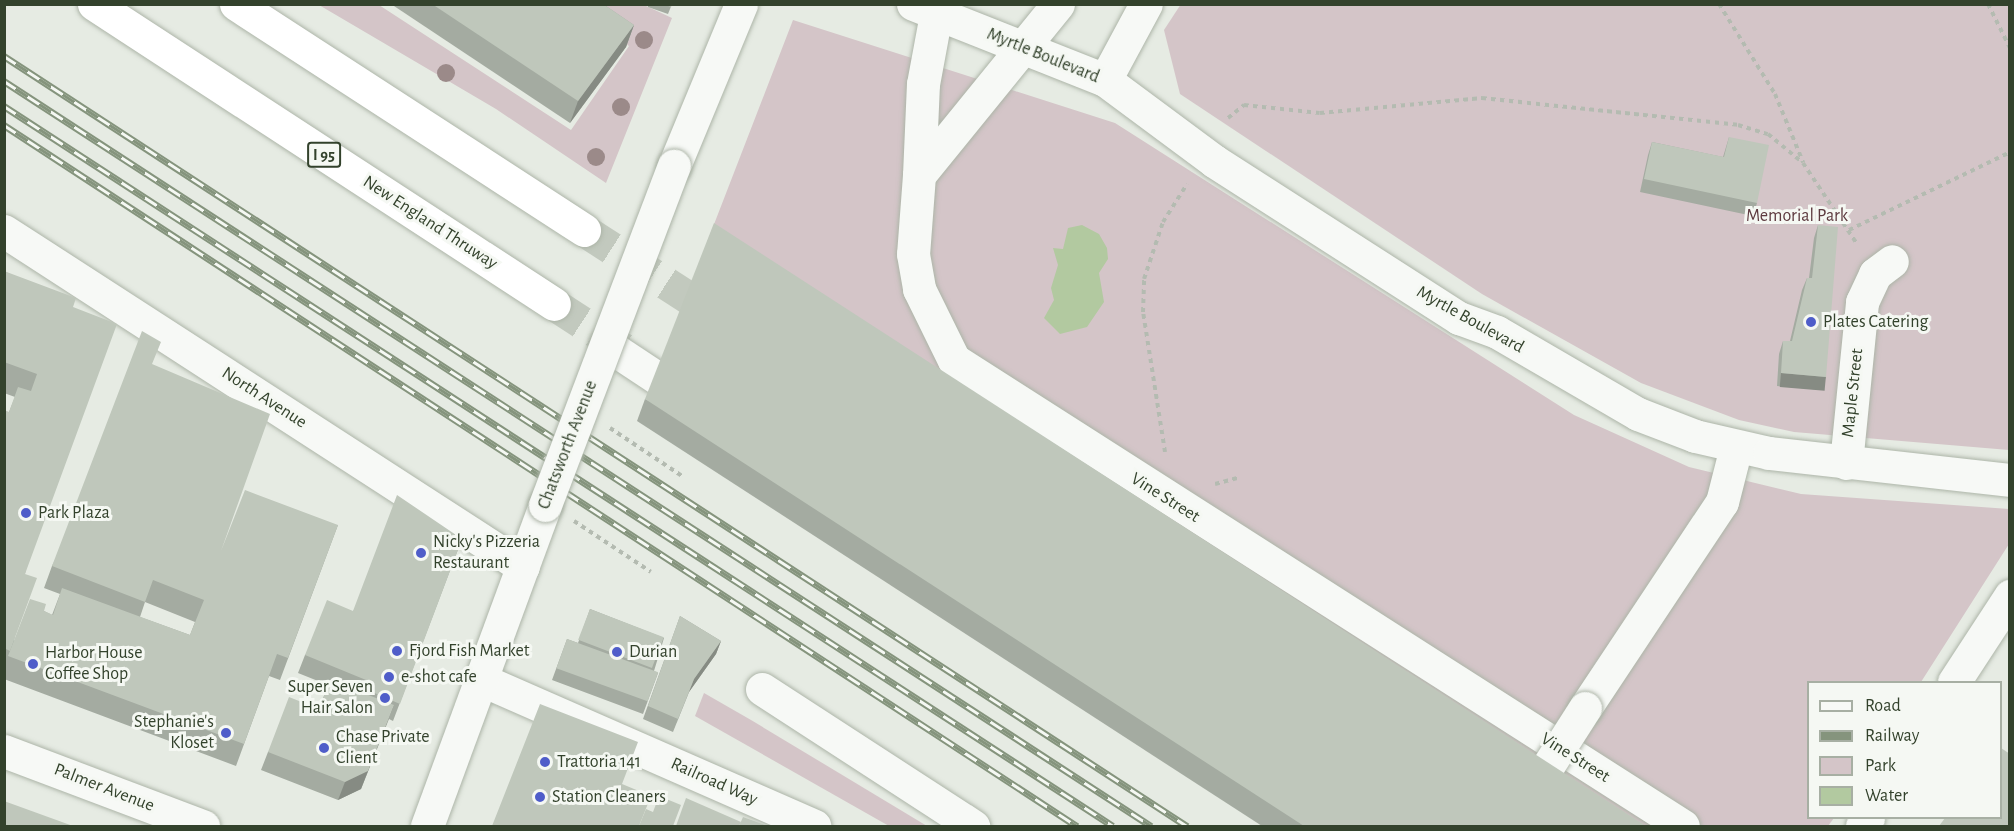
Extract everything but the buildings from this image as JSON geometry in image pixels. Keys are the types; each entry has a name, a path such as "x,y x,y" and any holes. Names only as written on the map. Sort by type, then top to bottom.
{"highway":[{"name":"New England Thruway","path":"94,4 555,304"},
{"path":"236,4 584,230"}],"street":[{"name":"Chatsworth Avenue","path":"427,826 581,409 674,166 741,4"},
{"path":"919,175 1026,47 1058,4"},
{"path":"1106,80 1146,4"},
{"name":"Myrtle Boulevard","path":"925,9 1106,80 1214,161 1459,318 1497,332 1638,414 1736,447 1846,463 2010,480"},
{"name":"Vine Street","path":"925,9 924,84 913,244 919,289 954,360 1683,826"},
{"name":"North Avenue","path":"4,231 523,567"},
{"name":"Maple Street","path":"1846,463 1862,302 1883,268"},
{"path":"606,344 655,374 718,418"},
{"path":"688,399 704,370"},
{"path":"1529,795 1722,502 1736,447"},
{"path":"1955,681 2010,596"},
{"name":"Railroad Way","path":"482,680 814,826"},
{"path":"762,689 973,826"},
{"name":"Palmer Avenue","path":"4,751 203,826"}],"path":[{"path":"1719,4 1775,94 1803,163 1849,230 1883,268"},
{"path":"1988,4 2010,48"},
{"path":"1228,118 1244,105 1320,113 1482,98 1738,125 1768,134 1803,163"},
{"path":"1849,230 2010,153"},
{"path":"1167,463 1143,312 1144,279 1163,222 1192,176"},
{"path":"581,409 682,476"},
{"path":"1215,492 1206,486 1237,478"},
{"path":"545,505 651,572"}],"green space":[{"name":"Memorial Park","path":"1181,4 2009,5 2009,450 1794,432 1739,420 1641,383 1482,294 1180,94 1164,30"},
{"path":"319,5 379,5 571,130 629,46 573,5 644,5 672,18 606,183 496,109"},
{"path":"793,20 1115,123 1574,415 1689,467 1801,494 2009,509 2009,544 1922,681 1807,681 1807,819 1833,819 1828,826 1604,826 706,245"},
{"path":"704,693 927,826 889,826 695,716"}],"water":[{"path":"1082,225 1099,234 1107,248 1108,259 1099,273 1104,302 1087,327 1060,334 1044,318 1054,300 1051,288 1058,265 1053,248 1063,249 1068,228"}],"tunnel":[{"path":"584,230 722,319"},
{"path":"554,304 631,354"}],"railway":[{"path":"4,56 1187,826"},
{"path":"4,81 1151,826"},
{"path":"4,106 1113,826"},
{"path":"4,125 1077,826"}],"place":[{"name":"Plates Catering","path":"1811,322"},
{"name":"Park Plaza","path":"26,513"},
{"name":"Nicky's Pizzeria Restaurant","path":"421,553"},
{"name":"Fjord Fish Market","path":"397,651"},
{"name":"Durian","path":"617,652"},
{"name":"Harbor House Coffee Shop","path":"33,664"},
{"name":"e-shot cafe","path":"389,677"},
{"name":"Super Seven Hair Salon","path":"385,698"},
{"name":"Stephanie's Kloset","path":"226,733"},
{"name":"Chase Private Client","path":"324,748"},
{"name":"Trattoria 141","path":"545,762"},
{"name":"Station Cleaners","path":"540,797"}]}
